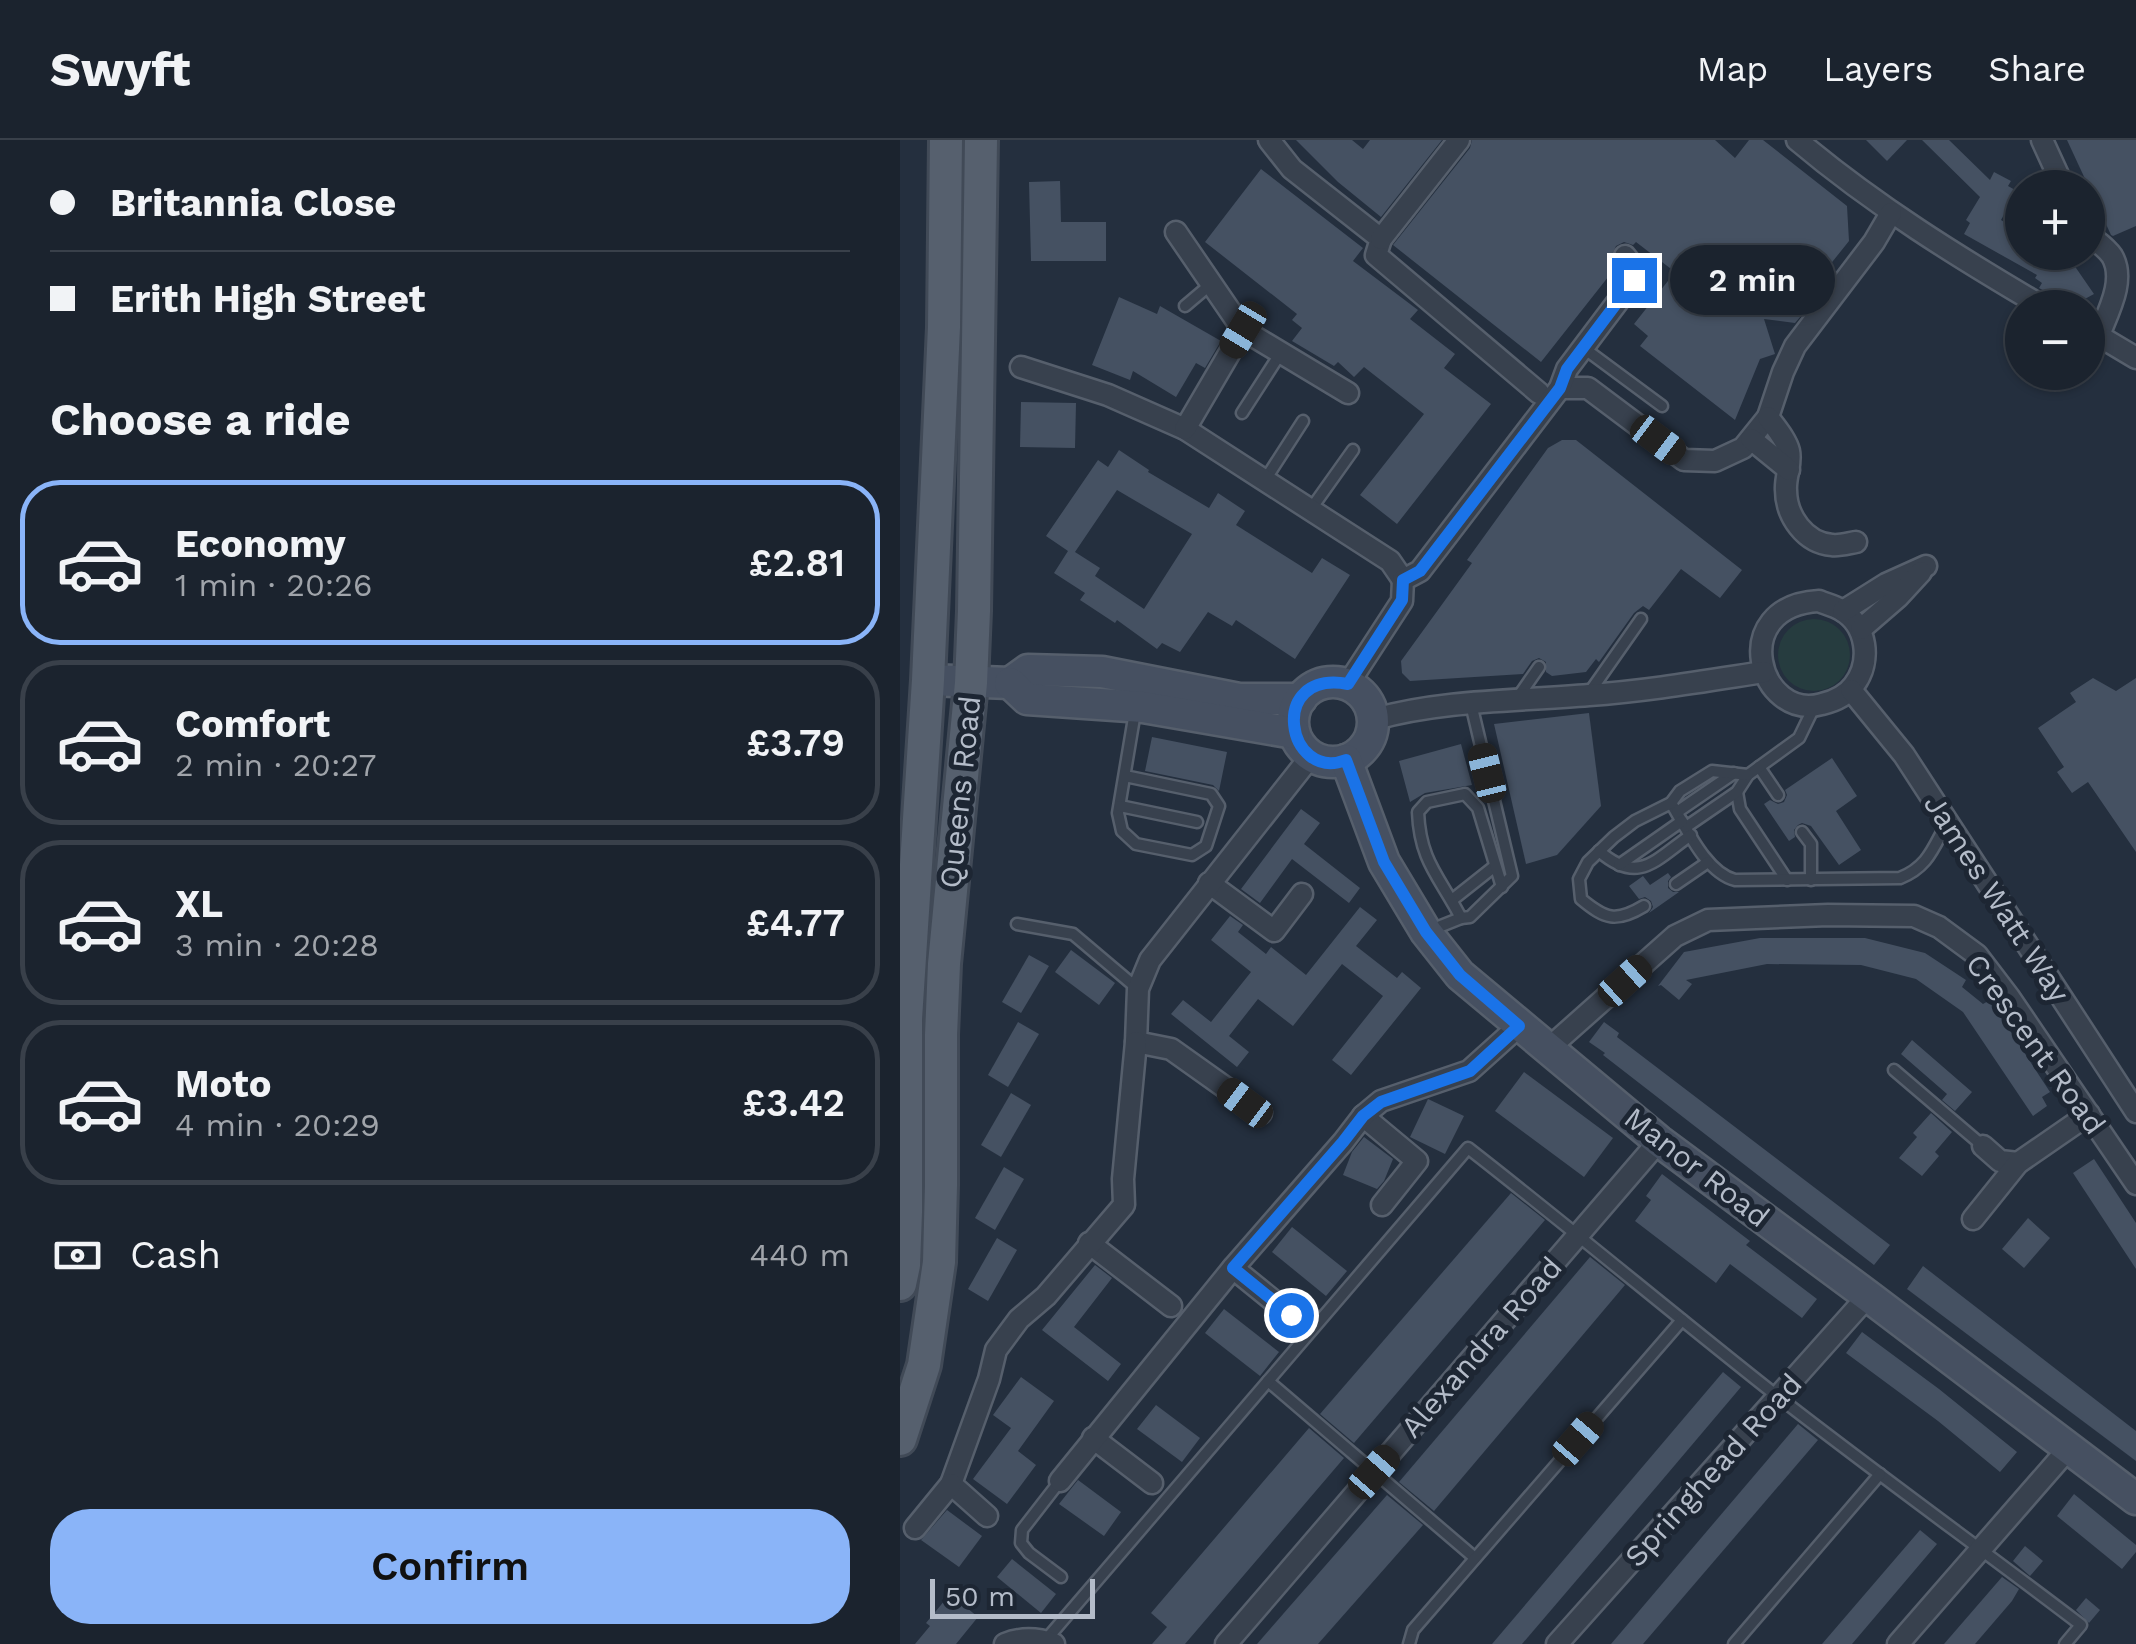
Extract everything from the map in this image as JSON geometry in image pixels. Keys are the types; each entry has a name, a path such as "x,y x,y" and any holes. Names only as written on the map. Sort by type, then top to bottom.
{"main road":[{"name":"Queens Road","path":"900,1284 906,1212 906,1018 928,680 944,326 946,140"},
{"name":"Queens Road","path":"900,1439 924,1365 939,1262 944,964 971,682 974,611 980,140"}],"street":[{"path":"1269,140 1292,168 1381,239"},
{"path":"1459,140 1381,239 1376,254 1549,390 1588,388 1684,460 1715,461 1743,448 1752,438 1768,417 1795,346 1874,242 1891,213"},
{"path":"2042,140 2056,170"},
{"path":"1799,141 1891,213 2014,290"},
{"path":"1176,232 1243,330 1348,393"},
{"path":"2105,248 2115,261 2116,290 2105,310"},
{"path":"1403,580 1420,571 1549,390 1585,349 1634,280 1633,266 1625,256"},
{"path":"1185,429 1243,330"},
{"path":"2105,339 2136,358"},
{"path":"1021,367 1108,395 1185,429 1390,561 1403,580 1402,600 1348,684"},
{"path":"1768,417 1788,449 1788,508 1797,524 1812,540 1833,545 1856,542"},
{"path":"1752,438 1789,470"},
{"path":"1843,611 1886,584 1926,566 1861,629"},
{"path":"1819,601 1843,611 1861,629 1865,660 1851,690 1814,707 1783,696 1764,672 1760,655 1765,630 1776,616 1801,602 1819,601"},
{"path":"928,680 1010,683 1028,670 1102,672 1239,699 1301,698"},
{"path":"1375,720 1399,712 1643,691 1764,672"},
{"path":"1010,683 1027,698 1136,706 1302,744 1324,762 1338,763 1356,756 1368,740 1375,720 1372,706 1361,691 1348,684 1333,681 1308,689 1292,720 1302,744"},
{"name":"James Watt Way","path":"1851,690 1904,755 2134,1107"},
{"path":"915,1528 951,1484 996,1350 1019,1318 1046,1296 1124,1205 1122,1180 1138,989 1150,960 1209,883 1302,744"},
{"name":"Manor Road","path":"1346,760 1384,862 1426,932 1460,975 1659,1141 2134,1495"},
{"path":"1209,883 1274,930 1302,894"},
{"name":"Crescent Road","path":"1549,1048 1675,936 1708,920 1914,916 1939,927 1977,954 2136,1184"},
{"path":"1060,1481 1363,1116 1381,1102 1470,1071 1519,1026"},
{"path":"1136,1042 1172,1049 1260,1113"},
{"path":"1973,1219 2018,1163 2089,1114"},
{"path":"1363,1116 1417,1161 1382,1205"},
{"name":"Alexandra Road","path":"1226,1644 1659,1141"},
{"path":"1983,1146 2000,1161 2018,1163"},
{"path":"1089,1243 1171,1306"},
{"path":"1233,1268 1291,1315"},
{"name":"Springhead Road","path":"1557,1644 1868,1296"},
{"path":"1093,1438 1152,1483"},
{"path":"1898,1644 2069,1448"},
{"path":"951,1484 986,1516"},
{"path":"1005,1644 1018,1639 1050,1642"}],"lane":[{"path":"1185,306 1211,283"},
{"path":"1585,349 1662,406"},
{"path":"1242,413 1280,354"},
{"path":"1265,481 1302,420"},
{"path":"1310,510 1352,450"},
{"path":"1587,696 1641,618"},
{"path":"1515,701 1540,667"},
{"path":"1426,932 1470,917 1512,876 1470,704"},
{"path":"1124,776 1210,794 1219,806 1206,846 1192,854 1136,844 1122,831 1118,813 1120,806 1124,776 1136,706"},
{"path":"1644,906 1624,917 1596,912 1582,899 1579,879 1588,862 1635,821 1681,820 1737,792 1748,774 1799,738 1814,707"},
{"path":"1760,766 1778,794"},
{"path":"1748,774 1712,771 1680,791 1681,820 1708,862 1726,878 1900,878 1926,862 1948,822"},
{"path":"1737,792 1740,809 1786,880"},
{"path":"1461,918 1428,864 1418,812 1427,802 1465,794 1478,808 1502,886"},
{"path":"1120,806 1197,822"},
{"path":"1600,851 1625,868 1644,868 1681,820"},
{"path":"1802,832 1810,844 1811,880"},
{"path":"1676,884 1708,862"},
{"path":"1452,900 1495,866"},
{"path":"1017,924 1074,934 1138,989"},
{"path":"1894,1070 1983,1146"},
{"path":"1050,1642 1468,1148 1779,1398 2081,1626 2065,1644"},
{"path":"1409,1644 1413,1630 1682,1320"},
{"path":"1268,1380 1475,1558"},
{"path":"1734,1644 1880,1474"},
{"path":"1060,1481 1022,1530 1021,1543 1061,1577"}],"green space":[{"path":"1814,619 1840,629 1850,655 1840,681 1814,691 1788,681 1778,655 1788,629"}],"building":[{"path":"1296,140 1352,140 1363,149 1370,140 1442,140 1381,217"},
{"path":"1472,140 1715,140 1735,158 1749,140 1763,140 1847,206 1849,241 1797,306 1801,316 1795,323 1764,319 1775,354 1760,359 1735,420 1640,346 1648,336 1634,324 1675,272 1636,242 1616,246 1611,257 1616,267 1541,362 1393,245 1470,148"},
{"path":"1866,140 1907,140 1887,161"},
{"path":"1922,140 1949,140 1990,180 1994,172 2005,178 2005,213 2001,220 2005,222 2005,257 1964,234 1970,223 1966,220 1980,197"},
{"path":"2067,140 2136,140 2136,226 2111,235 2105,222 2105,170 2081,170"},
{"path":"1261,169 1363,248 1353,261 1418,310 1410,319 1455,354 1444,368 1491,404 1397,524 1360,495 1424,414 1364,367 1354,377 1338,362 1334,366 1292,341 1302,328 1292,320 1297,314 1205,242"},
{"path":"1060,181 1061,222 1106,222 1106,261 1031,261 1029,182"},
{"path":"2028,270 2077,270 2091,290 2043,290 2037,275"},
{"path":"1119,297 1157,314 1160,306 1221,341 1205,368 1196,363 1176,397 1133,371 1130,380 1092,365"},
{"path":"1021,402 1076,403 1075,448 1020,447"},
{"path":"1562,440 1576,440 1742,570 1720,598 1681,569 1649,610 1643,606 1634,613 1599,662 1596,659 1586,672 1552,676 1546,672 1546,662 1539,658 1523,674 1410,681 1402,673 1401,661 1472,563 1467,560 1548,448"},
{"path":"1119,450 1209,508 1218,493 1245,511 1236,525 1312,573 1322,558 1350,575 1295,659 1236,620 1232,626 1208,612 1180,652 1162,643 1157,649 1080,600 1085,593 1054,573 1068,551 1046,536 1098,460 1108,467","holes":["1117,490 1192,534 1144,609 1095,576 1100,568 1075,552"]},
{"path":"2093,678 2116,691 2136,678 2136,852 2088,782 2072,793 2057,772 2064,767 2038,728 2076,702 2070,693"},
{"path":"1589,713 1601,806 1557,855 1526,864 1494,724"},
{"path":"1152,737 1227,752 1219,791 1213,785 1145,771"},
{"path":"1461,744 1472,785 1425,793 1410,802 1399,761"},
{"path":"1832,758 1857,796 1836,811 1861,850 1839,865 1811,826 1798,825 1795,837 1789,841 1764,804 1770,800 1784,802 1785,790"},
{"path":"1301,809 1320,823 1304,844 1360,888 1349,903 1292,859 1260,903 1241,889"},
{"path":"1668,873 1668,888 1679,892 1649,913 1651,901 1639,899 1629,886 1643,876 1650,885"},
{"path":"1360,907 1377,920 1356,946 1397,978 1402,972 1421,988 1351,1075 1332,1060 1383,996 1342,964 1293,1026 1258,999 1229,1036 1249,1052 1237,1067 1171,1014 1183,1000 1211,1022 1251,972 1211,940 1230,916 1243,925 1238,932 1266,954 1271,947 1306,975"},
{"path":"1760,938 1865,938 1925,953 1966,980 1962,987 1983,1004 1990,1000 2050,1092 2042,1097 2047,1106 2033,1116 1963,1012 1916,979 1861,965 1767,964 1686,980 1692,984 1679,1000 1658,986 1684,952"},
{"path":"1071,950 1115,983 1099,1005 1055,972"},
{"path":"1029,955 1049,966 1021,1013 1002,1002"},
{"path":"1018,1022 1039,1034 1008,1087 988,1075"},
{"path":"1604,1022 1619,1033 1617,1037 1890,1245 1874,1265 1603,1055 1589,1042"},
{"path":"1912,1040 1972,1092 1955,1111 1942,1100 1947,1094 1901,1054"},
{"path":"1524,1072 1613,1138 1584,1177 1495,1111"},
{"path":"1011,1093 1031,1105 1001,1157 981,1145"},
{"path":"1428,1099 1464,1116 1445,1154 1410,1137"},
{"path":"1931,1113 1952,1132 1922,1176 1899,1158 1917,1137 1913,1133"},
{"path":"1364,1137 1393,1159 1377,1189 1343,1175 1352,1152"},
{"path":"2094,1159 2136,1223 2136,1269 2073,1173"},
{"path":"1004,1167 1024,1179 995,1230 975,1218"},
{"path":"1662,1174 1750,1241 1746,1245 1817,1299 1802,1318 1730,1264 1716,1283 1635,1221 1651,1200 1646,1196"},
{"path":"1511,1193 1545,1220 1354,1443 1320,1414"},
{"path":"2028,1218 2050,1238 2024,1268 2002,1249"},
{"path":"1292,1227 1347,1271 1326,1296 1272,1252"},
{"path":"997,1238 1017,1250 988,1301 968,1289"},
{"path":"1590,1257 1625,1285 1434,1511 1399,1482"},
{"path":"1095,1265 1112,1278 1074,1327 1121,1364 1108,1381 1042,1330"},
{"path":"1923,1266 2136,1431 2136,1461 1907,1289"},
{"path":"1224,1309 1279,1352 1260,1376 1205,1333"},
{"path":"1862,1332 2017,1452 2000,1472 1846,1353"},
{"path":"1723,1372 1741,1387 1658,1485 1522,1644 1492,1644"},
{"path":"1021,1377 1054,1401 1018,1451 1036,1465 1007,1504 973,1479 1011,1428 993,1415"},
{"path":"1156,1405 1200,1438 1182,1462 1137,1429"},
{"path":"1798,1424 1818,1440 1643,1644 1611,1644"},
{"path":"1309,1428 1344,1458 1185,1644 1152,1644 1167,1627 1151,1613"},
{"path":"1078,1480 1121,1512 1104,1536 1059,1504"},
{"path":"2074,1494 2136,1545 2136,1552 2122,1569 2057,1516"},
{"path":"1387,1495 1423,1525 1318,1644 1257,1644"},
{"path":"947,1510 982,1536 959,1567 921,1540"},
{"path":"1920,1530 1937,1544 1852,1644 1822,1644"},
{"path":"2025,1546 2043,1561 2030,1576 2013,1561"},
{"path":"1012,1559 1056,1594 1041,1613 997,1577"},
{"path":"2002,1577 2019,1589 1975,1644 1944,1644"},
{"path":"950,1594 978,1617 956,1644 915,1644 930,1626 926,1623"},
{"path":"2086,1598 2100,1610 2089,1623 2076,1610"}],"route":[{"path":"1291,1315 1233,1268 1363,1116 1381,1102 1470,1071 1519,1026 1460,975 1426,932 1384,862 1346,760 1324,762 1311,756 1300,746 1292,720 1308,689 1333,681 1348,684 1402,600 1403,580 1420,571 1560,388 1567,369 1634,280"}]}
